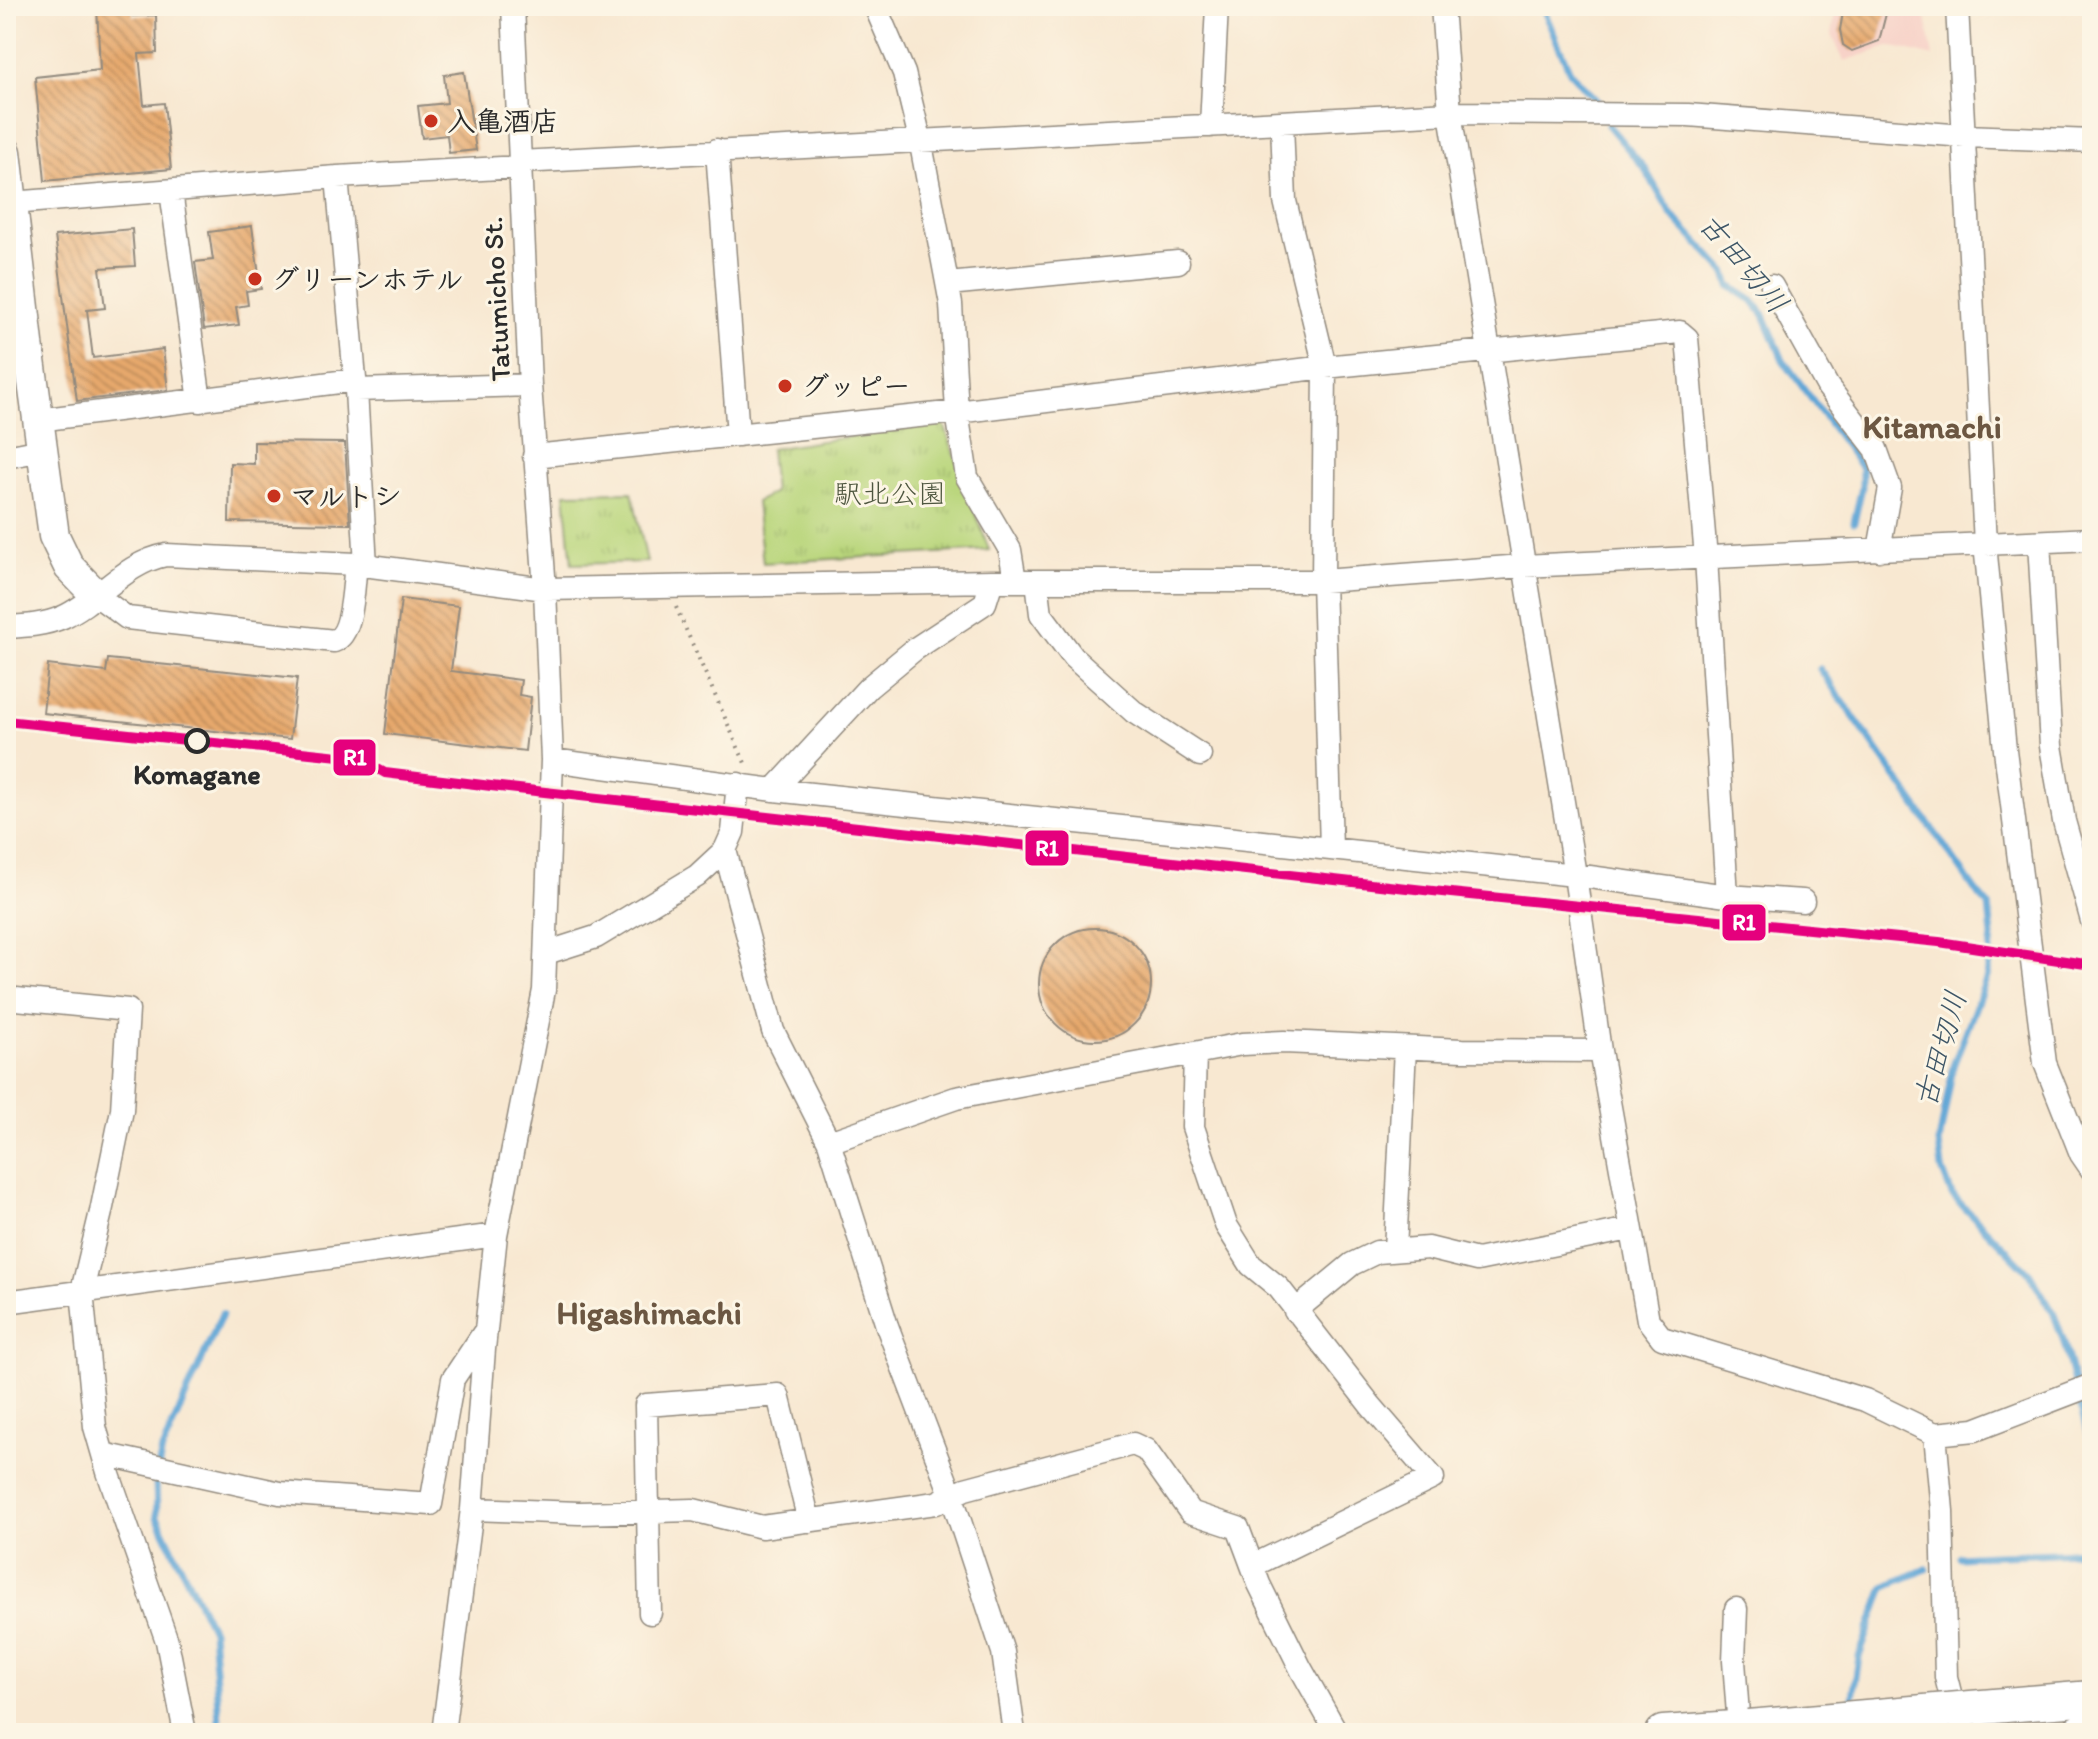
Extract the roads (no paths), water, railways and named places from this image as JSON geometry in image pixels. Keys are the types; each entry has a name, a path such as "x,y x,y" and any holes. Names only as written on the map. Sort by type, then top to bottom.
{"highway":[{"path":"1663,1733 2092,1698"},
{"path":"2078,1733 2092,1732"}],"main road":[{"path":"6,152 12,203 18,361 38,420 54,536 69,567 96,595"}],"street":[{"name":"Tatumicho St.","path":"443,1733 472,1509 496,1235 544,990 546,953 552,760 545,589 530,385 513,6"},
{"path":"875,6 904,73 920,139 948,284 956,355 957,412 967,477 1010,550 1041,614 1073,657 1134,712 1200,755"},
{"path":"1211,126 1217,6"},
{"path":"1442,6 1450,113 1575,875 1600,1051 1648,1320 1662,1338 1865,1400 1935,1434 1975,1430 2092,1385"},
{"path":"1957,6 1985,544 2005,750 2045,1063 2081,1154 2092,1170"},
{"path":"12,203 717,150 1450,113 1688,115 1965,136 2092,141"},
{"path":"1282,123 1285,201 1325,367 1323,581 1331,848"},
{"path":"717,150 738,435"},
{"path":"96,595 127,618 334,641 347,630 361,565 356,385 337,177"},
{"path":"171,191 200,401"},
{"path":"948,284 1178,262"},
{"path":"1772,286 1828,387 1876,449 1890,488 1879,550"},
{"path":"534,456 957,412 1325,367 1680,332 1687,338 1706,558 1727,896"},
{"path":"38,420 356,385 530,385"},
{"path":"6,457 42,450"},
{"path":"6,627 29,626 61,618 132,567 166,555 361,565 545,589 992,581 1323,581 1523,566 2092,539"},
{"path":"2039,542 2051,746 2064,821 2092,921"},
{"path":"546,953 596,937 697,876 725,850 756,787 915,649 985,603 992,581"},
{"path":"552,760 756,787 1575,875 1727,896 1803,901"},
{"path":"725,850 773,1031 829,1142 887,1326 951,1494 1003,1652 1014,1733"},
{"path":"6,998 128,1010 122,1110 82,1291 95,1427 167,1641 185,1733"},
{"path":"829,1142 956,1098 1242,1044 1284,1042 1405,1048 1600,1051"},
{"path":"1395,1250 1405,1048"},
{"path":"1195,1053 1193,1127 1226,1225 1251,1265 1279,1288 1371,1406 1433,1478 1254,1565"},
{"path":"1295,1311 1352,1264 1377,1252 1428,1248 1477,1260 1630,1229"},
{"path":"6,1302 496,1235"},
{"path":"103,1454 280,1493 431,1504 453,1379 486,1330"},
{"path":"650,1613 646,1405 778,1395 809,1521"},
{"path":"1935,1434 1942,1511 1946,1677 1960,1733"},
{"path":"472,1509 579,1513 693,1510 762,1527 936,1503 951,1494 1133,1444 1146,1450 1190,1512 1238,1528 1259,1584 1337,1733"},
{"path":"1736,1609 1734,1661 1744,1727"}],"waterway":[{"name":"古田切川","path":"1542,6 1570,72 1598,102"},
{"name":"古田切川","path":"1608,125 1645,169 1671,214 1726,273 1730,286 1753,301 1764,315 1783,360 1862,468 1862,487 1854,522"},
{"name":"古田切川","path":"1820,669 1978,894 1989,905 1992,937 1987,977 1953,1066 1939,1143 1942,1169 1952,1195 2030,1274 2053,1312 2092,1451"},
{"path":"220,1733 212,1630 157,1517 156,1478 162,1450 222,1314"},
{"name":"古田切川","path":"1960,1557 2073,1552 2089,1550 2092,1546"},
{"name":"古田切川","path":"1851,1710 1859,1657 1884,1587 1926,1569"}],"place":[{"name":"入亀酒店","path":"431,121"},
{"name":"グリーンホテル","path":"255,279"},
{"name":"グッピー","path":"785,386"},
{"name":"マルトシ","path":"274,496"},
{"name":"Komagane","path":"197,741"}],"district":[{"name":"Kitamachi","path":"1932,427"},
{"name":"Higashimachi","path":"649,1313"}],"park label":[{"name":"駅北公園","path":"890,493"}]}
